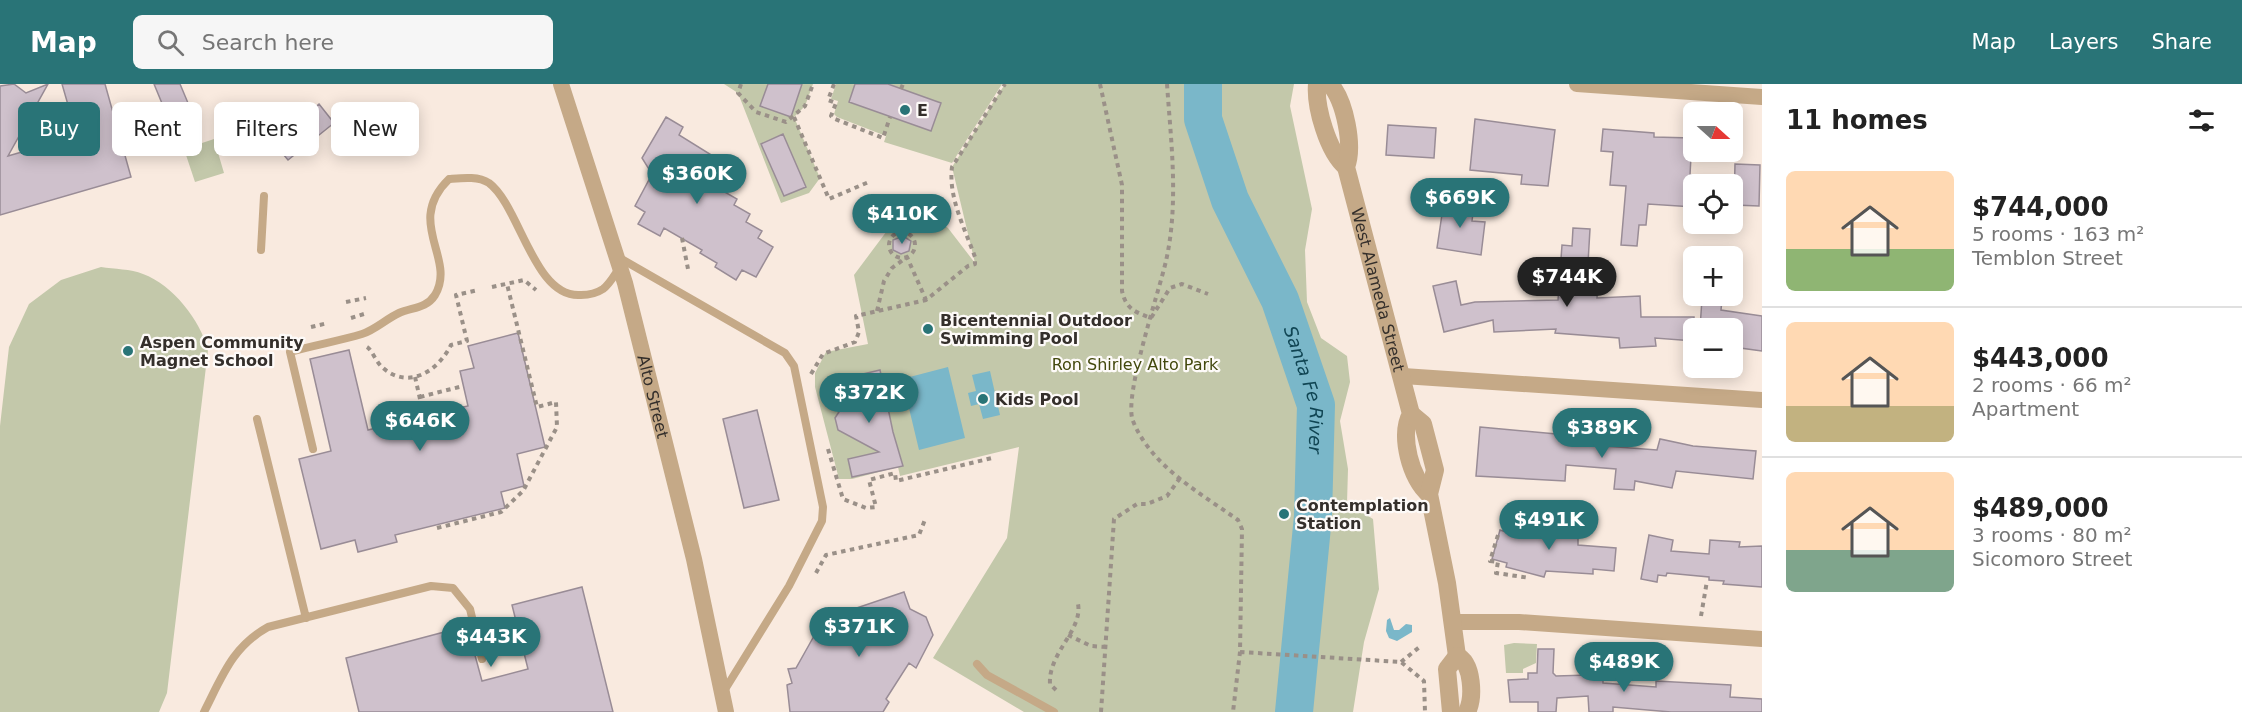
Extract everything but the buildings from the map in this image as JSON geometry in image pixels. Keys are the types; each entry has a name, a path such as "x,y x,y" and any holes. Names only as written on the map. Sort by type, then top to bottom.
{"street":[{"name":"Alto Street","path":"561,84 618,261 694,559 726,712"},
{"name":"West Alameda Street","path":"1317,84 1318,102 1331,148 1346,167 1412,414 1423,424 1432,460 1434,479 1429,494 1453,622 1457,656 1447,669 1451,712"},
{"name":"West Alameda Street","path":"1330,84 1338,98 1350,141 1346,167"},
{"path":"1577,84 1762,97"},
{"path":"1403,376 1762,400"},
{"path":"1453,622 1519,622 1762,639"},
{"name":"West Alameda Street","path":"1457,656 1463,659 1468,670 1471,704 1467,712"}],"lane":[{"path":"313,449 290,352 364,333 400,312 426,305 435,295 440,278 428,213 436,191 449,178 471,178 488,182 500,195 542,273 558,287 575,296 590,295 603,289 618,261 785,353 794,366 823,507 822,521 789,586 723,694"},
{"path":"261,250 264,196"},
{"path":"257,419 306,618"},
{"path":"204,712 234,653 250,637 268,627 431,586 453,588 470,609 482,659"},
{"path":"977,664 987,675 1054,712"}],"path":[{"path":"741,84 738,93 756,112 786,122 805,106 813,84"},
{"path":"834,84 828,100 836,103 831,116 883,138 890,117"},
{"path":"812,379 811,373 823,354 855,342 859,332 855,316 926,300 968,266 975,264 975,257 953,195 950,180 952,167 1005,84"},
{"path":"1100,84 1122,185 1122,291 1125,303 1132,311 1151,318"},
{"path":"1167,84 1173,189 1170,232 1166,260 1135,384 1132,419 1158,459 1238,520 1242,529 1240,652 1233,712"},
{"path":"794,117 829,199 852,187 871,181"},
{"path":"877,311 885,281 892,268 906,257 912,252 914,240 905,233 897,233 891,239 890,248 898,257 906,257"},
{"path":"682,238 688,269"},
{"path":"906,257 926,300"},
{"path":"492,287 524,280 536,290"},
{"path":"437,528 501,512 523,492 557,428 556,402 537,407 507,284"},
{"path":"1151,318 1170,288 1182,284 1208,294"},
{"path":"359,349 369,346 374,358 385,369 397,375 415,377 439,365 451,345 467,341 456,295 478,290"},
{"path":"346,302 366,298"},
{"path":"351,318 364,314"},
{"path":"311,327 328,323"},
{"path":"415,377 423,412"},
{"path":"420,397 463,386"},
{"path":"826,443 843,499 866,508 876,507 869,480 895,473 896,481 992,458"},
{"path":"1101,712 1114,519 1137,504 1147,504 1167,496 1180,478"},
{"path":"816,573 826,555 919,535 926,517"},
{"path":"1498,535 1490,561 1498,562 1496,573 1530,578"},
{"path":"1701,616 1707,581"},
{"path":"1056,690 1050,684 1051,664 1079,612 1078,604"},
{"path":"1068,635 1091,646 1106,647"},
{"path":"1401,662 1422,645"},
{"path":"1240,652 1401,662 1424,681 1425,712"}],"green space":[{"path":"724,84 813,84 805,106 794,117 820,178 809,193 781,203 738,93"},
{"path":"836,84 855,84 849,102 931,131 941,103 888,84 1002,84 952,163 884,142 886,136 837,117 834,114 838,101 831,99"},
{"name":"Ron Shirley Alto Park","path":"1005,84 1294,84 1290,106 1312,209 1305,250 1307,302 1321,338 1347,356 1350,382 1340,421 1348,469 1347,503 1373,519 1379,589 1364,642 1353,712 1024,712 933,658 1007,538 1019,447 900,476 898,467 852,479 839,479 815,387 815,373 826,352 868,344 854,275 910,200 948,228 975,263 952,167"},
{"path":"214,139 214,156 219,156 224,173 195,182 186,156 202,156 202,143"},
{"path":"101,267 138,272 165,286 192,316 208,350 167,693 159,712 0,712 0,426 9,347 29,304 61,280"},
{"path":"1537,644 1536,663 1523,669 1523,673 1506,673 1504,645"}],"water":[{"path":"948,367 965,438 919,450 902,379"},
{"name":"Kids Pool","path":"990,371 1000,415 983,419 979,404 971,406 968,393 976,391 972,375"},
{"path":"1390,618 1394,630 1399,630 1406,624 1412,625 1412,632 1397,641 1389,638 1386,631 1387,620"}],"waterway":[{"name":"Santa Fe River","path":"1203,84 1203,119 1230,200 1280,300 1316,405 1313,516 1294,712"}],"place":[{"name":"E","path":"905,110"},
{"name":"Bicentennial Outdoor Swimming Pool","path":"928,329"},
{"name":"Aspen Community Magnet School","path":"128,351"},
{"name":"Kids Pool","path":"983,399"},
{"name":"Contemplation Station","path":"1284,514"}]}
